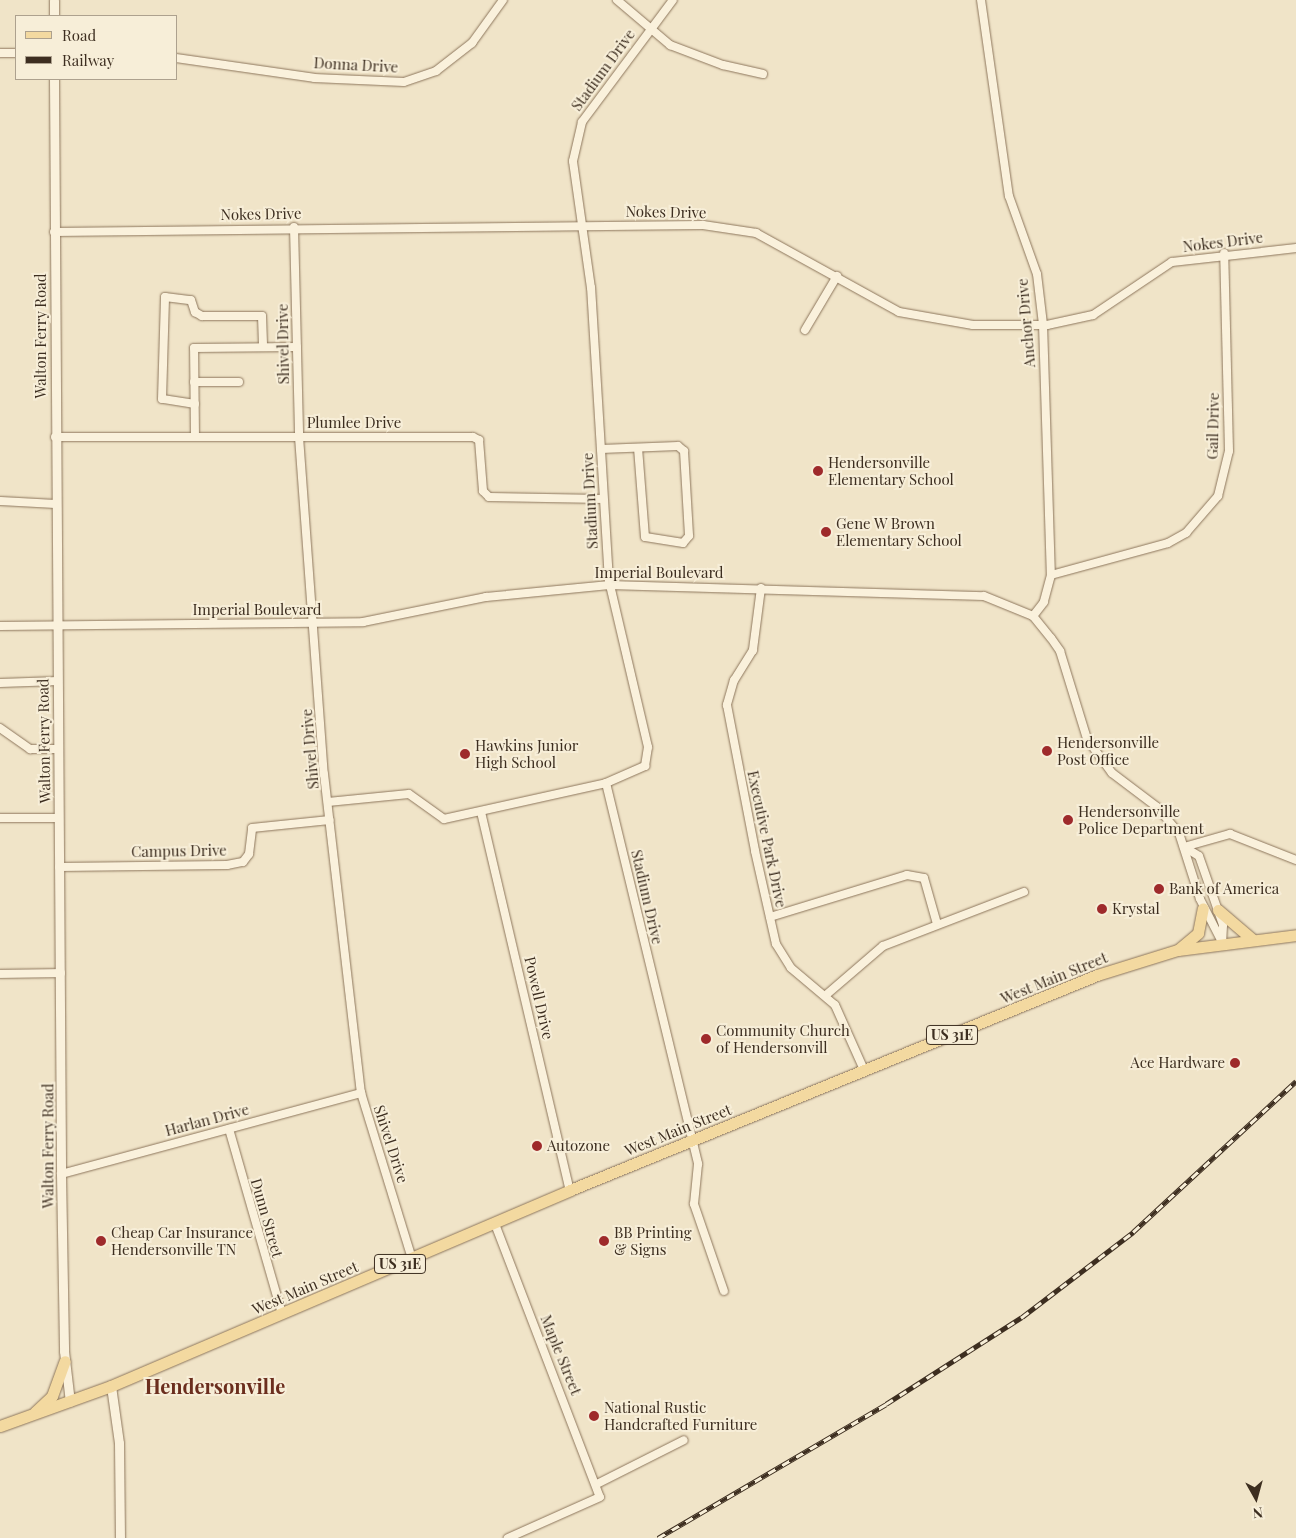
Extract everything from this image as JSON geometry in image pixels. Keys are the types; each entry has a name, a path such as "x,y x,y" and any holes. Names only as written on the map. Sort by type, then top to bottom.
{"main road":[{"path":"1178,950 1198,933 1203,908"},
{"path":"1218,910 1252,939"},
{"name":"West Main Street","path":"0,1426 111,1386 570,1190 864,1072 1097,975 1178,950 1222,942 1296,935"},
{"path":"30,1416 52,1396 65,1361"}],"street":[{"path":"54,0 54,15"},
{"name":"Donna Drive","path":"178,58 314,78 404,82 436,71 472,43 503,0"},
{"path":"617,0 651,30 704,59 763,74"},
{"name":"Stadium Drive","path":"672,0 582,122 573,161 585,225 609,585 648,758 640,772 606,783 690,1142 698,1164 694,1204 724,1291"},
{"name":"Anchor Drive","path":"981,0 1009,196 1037,274 1043,324 1051,575 1044,602 1033,616"},
{"path":"0,53 15,53"},
{"name":"Walton Ferry Road","path":"54,80 61,1174 65,1361 70,1402"},
{"name":"Nokes Drive","path":"54,232 703,225 756,232 898,312 926,320 1043,324 1093,315 1172,262 1224,253 1296,248"},
{"name":"Shivel Drive","path":"294,228 299,436 328,802 361,1093 412,1259"},
{"name":"Gail Drive","path":"1051,575 1168,544 1186,533 1218,496 1229,451 1224,253"},
{"path":"806,330 837,276"},
{"path":"195,404 162,399 164,299 188,298 202,316 262,316 263,347"},
{"path":"195,437 194,382 197,346 297,347"},
{"path":"194,382 239,382"},
{"name":"Plumlee Drive","path":"55,437 473,437 479,440 483,491 489,497 603,500"},
{"path":"601,449 678,446 684,451 689,536 683,543 645,537 638,448"},
{"path":"0,501 56,504"},
{"name":"Imperial Boulevard","path":"0,626 57,627 363,622 486,597 609,585 984,596 1033,616"},
{"name":"Executive Park Drive","path":"761,588 753,650 734,680 727,712 770,917 776,944 791,968 826,995 864,1072"},
{"path":"1033,616 1060,651 1080,720 1102,762 1163,813 1184,847 1203,908 1222,942"},
{"path":"0,683 58,681"},
{"path":"0,728 30,749 58,749"},
{"path":"328,802 409,794 444,819 606,783"},
{"name":"Powell Drive","path":"481,812 570,1190"},
{"path":"0,818 59,818"},
{"name":"Campus Drive","path":"59,867 226,865 243,862 249,854 252,828 330,820"},
{"path":"1184,847 1230,834 1296,860"},
{"path":"1184,847 1199,856 1218,910 1222,942"},
{"path":"770,917 907,875 924,878 937,924"},
{"path":"826,995 883,946 1024,892"},
{"path":"0,974 61,973"},
{"name":"Harlan Drive","path":"61,1174 361,1093"},
{"name":"Dunn Street","path":"229,1129 282,1314"},
{"name":"Maple Street","path":"494,1224 597,1484 600,1497 508,1538"},
{"path":"111,1386 119,1443 120,1538"},
{"path":"597,1484 684,1440"}],"railway":[{"path":"658,1538 886,1404 1022,1317 1133,1232 1296,1081"}],"place":[{"name":"Hendersonville Elementary School","path":"818,471"},
{"name":"Gene W Brown Elementary School","path":"826,532"},
{"name":"Hendersonville Post Office","path":"1047,751"},
{"name":"Hawkins Junior High School","path":"465,754"},
{"name":"Hendersonville Police Department","path":"1068,820"},
{"name":"Bank of America","path":"1159,889"},
{"name":"Krystal","path":"1102,909"},
{"name":"Community Church of Hendersonvill","path":"706,1039"},
{"name":"Ace Hardware","path":"1235,1063"},
{"name":"Autozone","path":"537,1146"},
{"name":"Cheap Car Insurance Hendersonville TN","path":"101,1241"},
{"name":"BB Printing & Signs","path":"604,1241"},
{"name":"National Rustic Handcrafted Furniture","path":"594,1416"}],"district":[{"name":"Hendersonville","path":"215,1385"}]}
